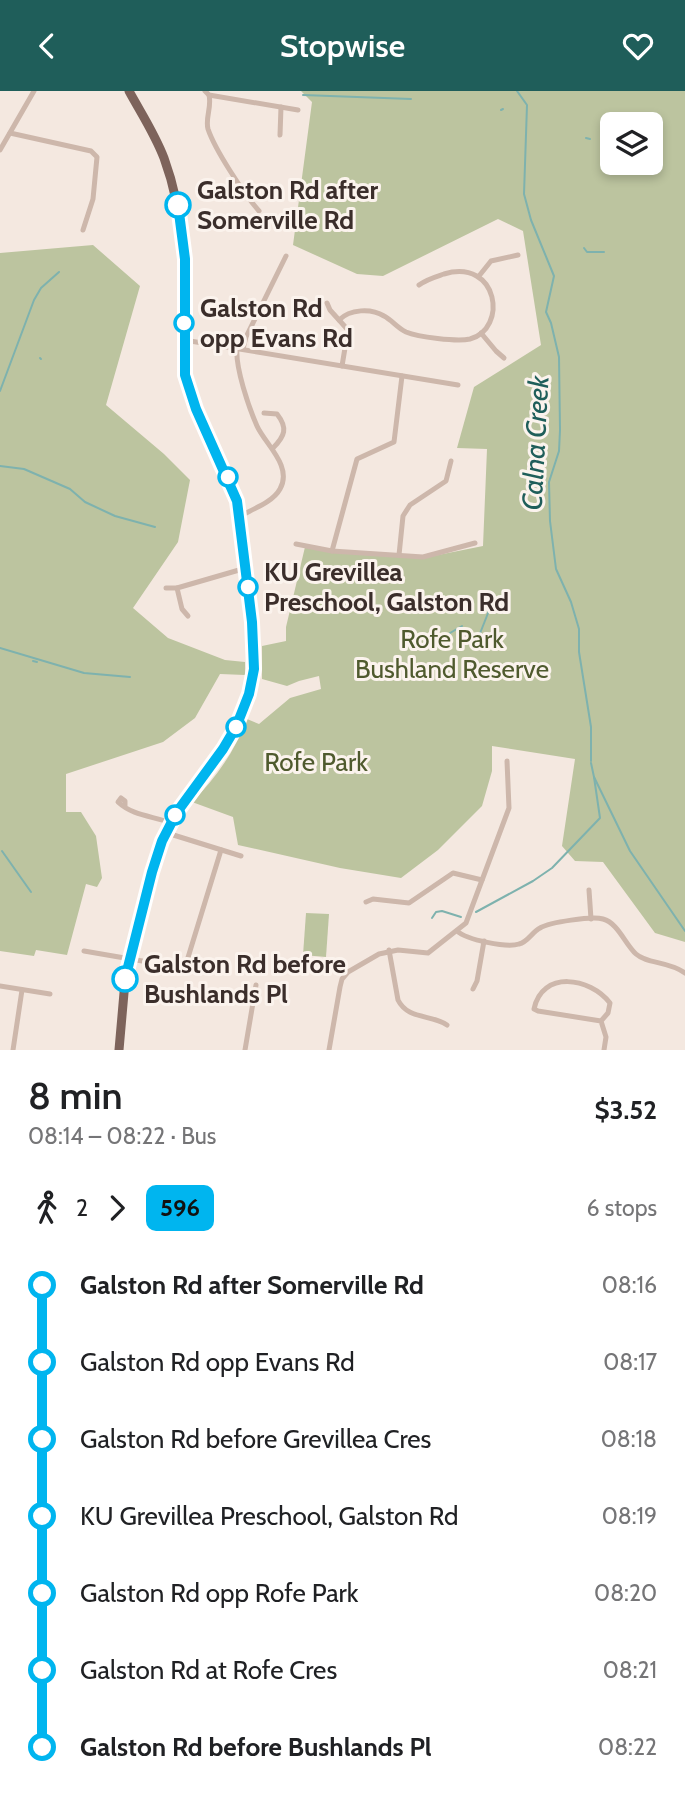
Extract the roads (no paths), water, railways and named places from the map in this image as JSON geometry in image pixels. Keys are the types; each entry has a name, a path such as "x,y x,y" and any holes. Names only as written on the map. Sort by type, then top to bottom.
{"main road":[{"path":"118,1050 129,959 155,862 171,823 232,735 249,694 254,660 240,516 232,484 188,387 184,359 185,281 180,215 163,157 129,91"}],"street":[{"path":"0,150 34,91"},
{"path":"259,211 210,133 207,123 207,93 298,110"},
{"path":"278,107 280,135"},
{"path":"10,133 91,151 96,157 93,199 83,230"},
{"path":"479,276 491,261 518,255"},
{"path":"240,516 278,493 282,486 280,463 258,430 237,360 240,348 286,256"},
{"path":"339,320 347,314 364,311 383,315 402,331 416,335 465,339 481,333 490,321 493,308 487,287 479,276 454,271 428,279 419,285"},
{"path":"327,303 348,332 342,366"},
{"path":"481,333 505,358"},
{"path":"184,340 458,385"},
{"path":"332,551 357,459 394,442 402,376"},
{"path":"264,412 277,414 285,426 284,438 273,449"},
{"path":"400,555 402,516 410,505 446,481 451,461"},
{"path":"296,544 332,551 423,557 475,543"},
{"path":"166,588 177,588 246,568"},
{"path":"177,588 182,608 188,616"},
{"path":"329,1050 344,975 389,950 428,953 466,923 509,808 507,761"},
{"path":"125,807 130,811 171,823"},
{"path":"166,833 241,856"},
{"path":"84,951 177,967 186,964 221,850"},
{"path":"366,902 373,899 409,903 453,873 482,880"},
{"path":"589,890 591,919"},
{"path":"457,932 465,937 517,945 547,925 591,919 609,922 640,957 670,964 685,973"},
{"path":"473,989 477,981 484,941"},
{"path":"389,950 398,1000 402,1007 411,1013 447,1025"},
{"path":"562,981 580,982 608,1000 610,1007 601,1021 536,1010 534,1007 547,986 562,981"},
{"path":"245,1050 256,985"},
{"path":"0,986 50,994"},
{"path":"13,1050 23,990"},
{"path":"601,1021 606,1037 604,1050"}],"waterway":[{"name":"Calna Creek","path":"517,91 527,105 524,194 531,220 554,276 546,312 559,357 560,430 559,451 549,482 550,521 556,569 571,602 579,629 579,652 591,727 591,761"},
{"path":"303,95 411,99"},
{"path":"586,138 590,139"},
{"path":"584,248 587,252 604,252"},
{"path":"0,391 34,300 41,288 59,272"},
{"path":"0,466 24,469 70,489 85,502 115,516 155,527"},
{"path":"475,646 494,598"},
{"path":"450,633 462,626"},
{"path":"0,648 84,673 130,677"},
{"path":"33,661 37,662"},
{"path":"360,673 373,665"},
{"path":"591,763 594,777 630,851 685,931"},
{"path":"476,912 552,868 600,818 594,777"},
{"path":"2,851 31,892"},
{"path":"432,918 436,912 442,911 461,917"}],"place":[{"name":"Galston Rd after Somerville Rd","path":"178,205"},
{"name":"Galston Rd opp Evans Rd","path":"184,323"},
{"name":"KU Grevillea Preschool, Galston Rd","path":"248,587"},
{"name":"Galston Rd before Bushlands Pl","path":"125,979"}],"park label":[{"name":"Rofe Park Bushland Reserve","path":"452,654"},
{"name":"Rofe Park","path":"316,762"}]}
